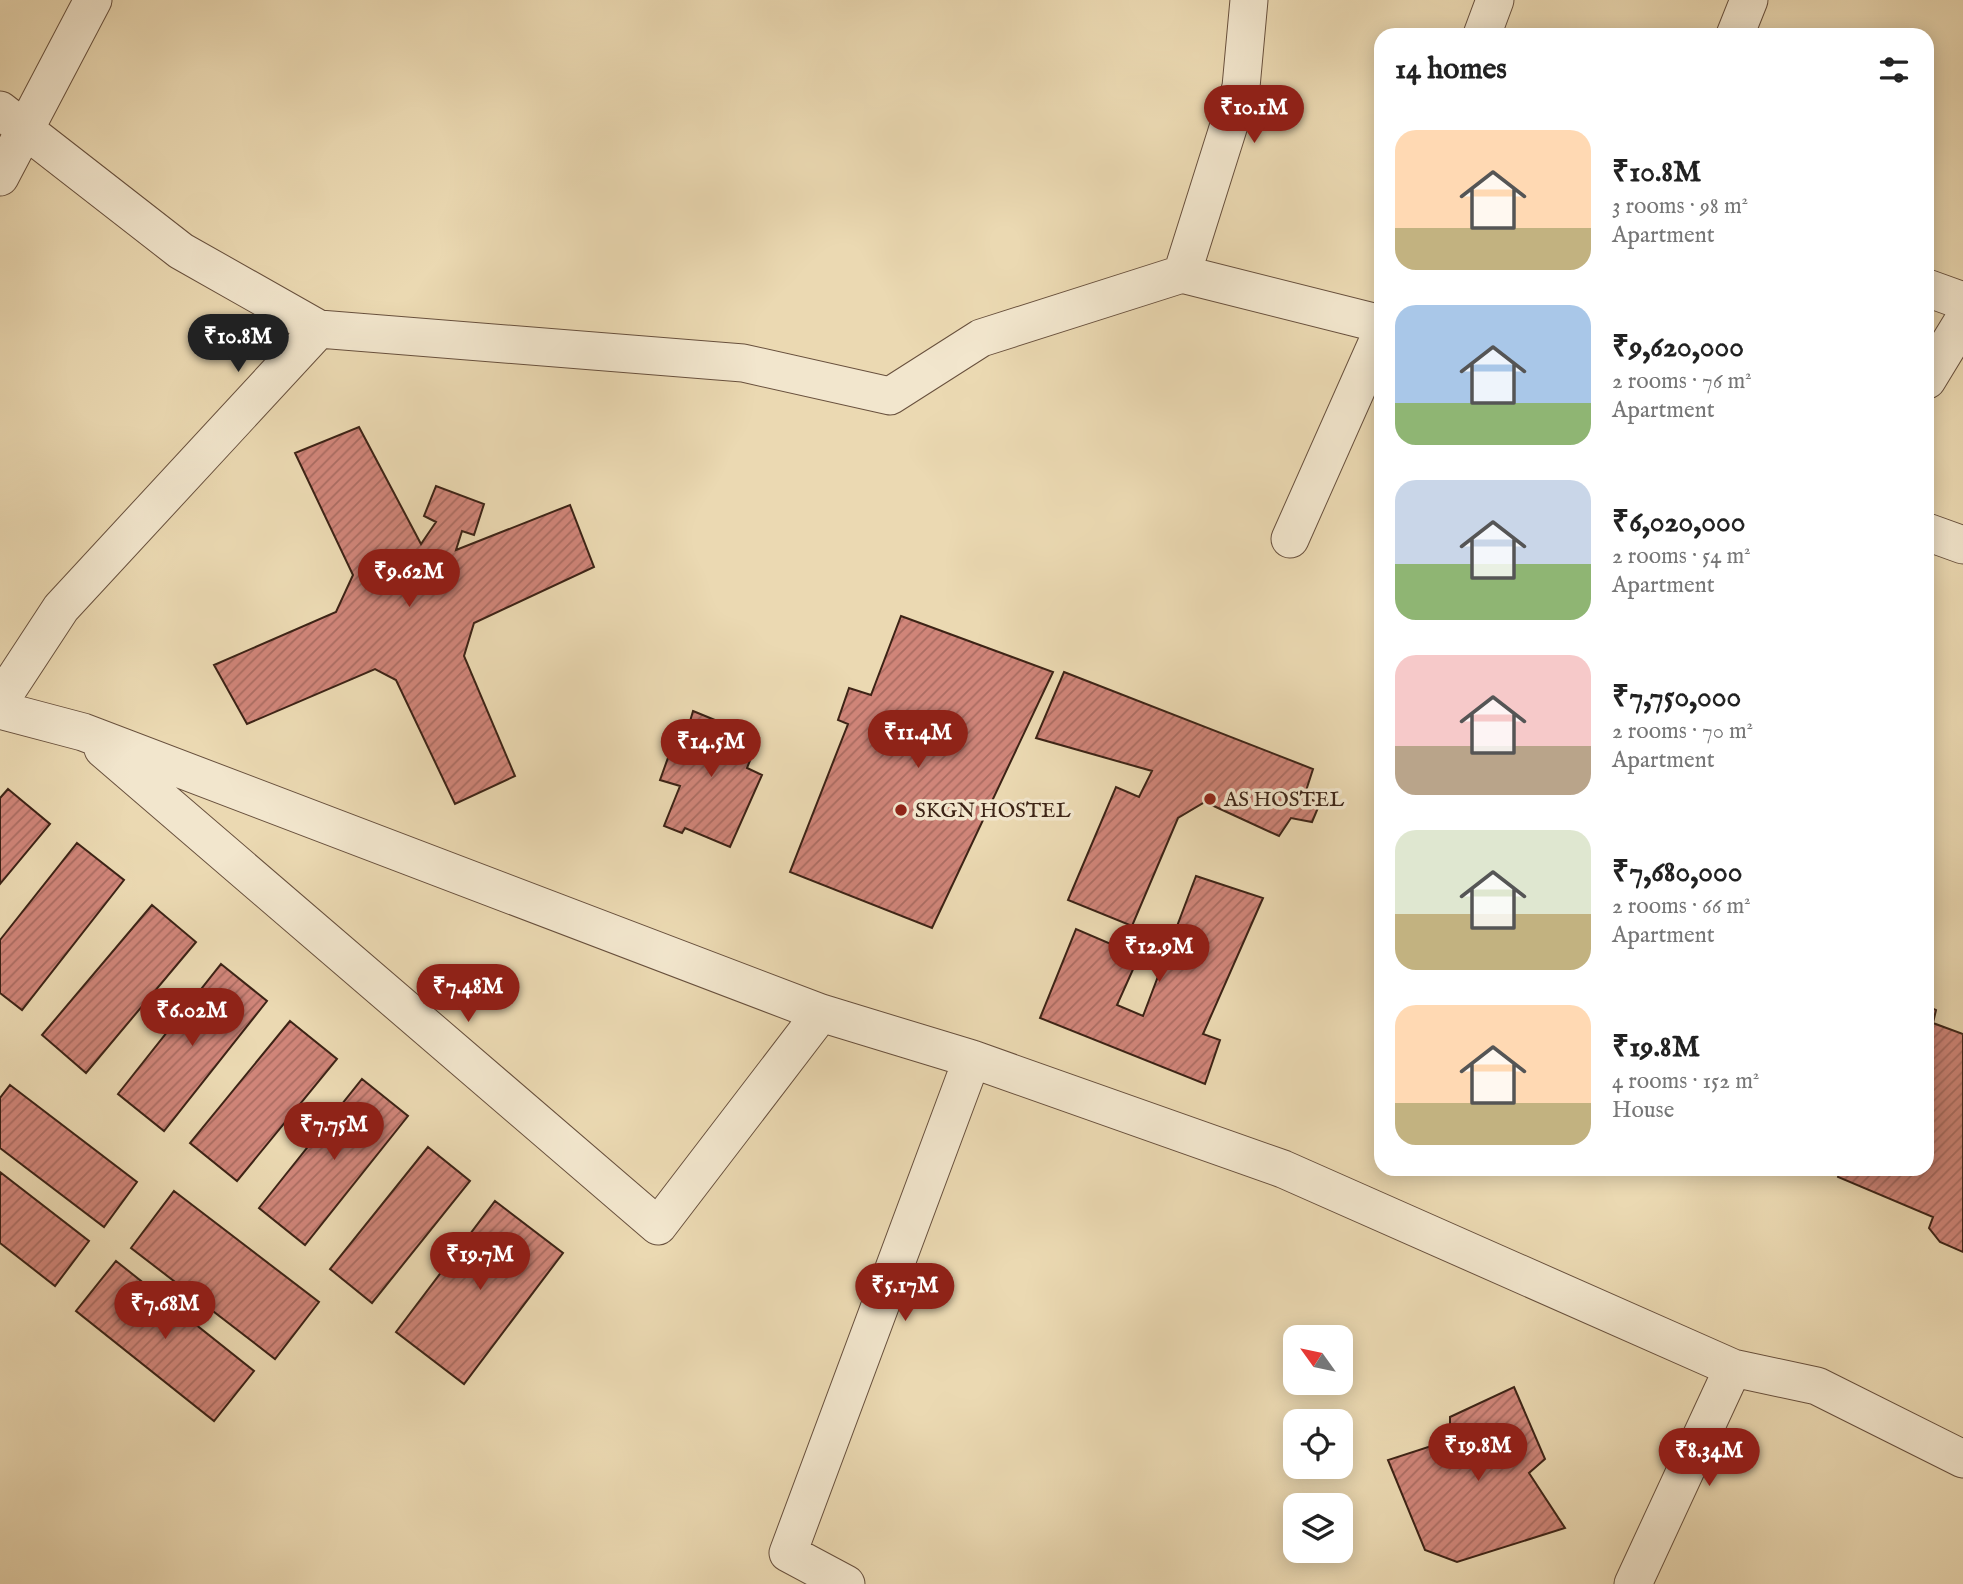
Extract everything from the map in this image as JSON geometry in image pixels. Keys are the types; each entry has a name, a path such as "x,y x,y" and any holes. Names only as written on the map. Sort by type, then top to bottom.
{"street":[{"path":"0,177 12,120 93,0"},
{"path":"1182,274 1241,87 1249,0"},
{"path":"1485,28 1495,0"},
{"path":"1738,28 1749,0"},
{"path":"12,120 181,251 319,329 743,363 890,396 981,338 1182,274 1374,322"},
{"path":"1934,290 1963,300"},
{"path":"1934,369 1963,321"},
{"path":"0,701 61,608 319,329"},
{"path":"1290,539 1374,350"},
{"path":"1934,535 1963,545"},
{"path":"0,710 83,732 821,1013 972,1059 1283,1169 1733,1368 1817,1385 1963,1459"},
{"path":"83,732 658,1226 821,1013"},
{"path":"846,1584 788,1553 972,1059"},
{"path":"1633,1584 1733,1368"}],"building":[{"path":"359,427 421,544 436,522 424,516 436,486 484,504 474,535 462,531 456,550 570,505 594,567 474,623 464,656 515,776 455,804 396,680 375,669 247,724 214,665 336,612 353,575 295,453"},
{"name":"SKGN HOSTEL","path":"901,616 1053,672 932,928 790,872 848,724 838,720 849,688 871,695"},
{"name":"AS HOSTEL","path":"1064,672 1313,769 1304,797 1320,803 1312,822 1291,818 1279,836 1205,802 1178,818 1132,926 1068,900 1116,787 1139,797 1152,771 1036,738"},
{"path":"693,711 759,738 747,768 762,775 730,847 685,828 682,833 664,826 680,786 660,780 674,741 684,742"},
{"path":"8,789 50,824 0,884 0,798"},
{"path":"77,843 124,880 22,1010 0,993 0,940"},
{"path":"1196,876 1263,898 1203,1034 1220,1040 1205,1084 1040,1018 1076,929 1139,956 1117,1005 1143,1016"},
{"path":"152,905 196,942 86,1073 42,1035"},
{"path":"221,964 267,1001 164,1131 118,1094"},
{"path":"290,1021 337,1059 237,1181 190,1143"},
{"path":"1934,1023 1963,1034 1963,1252 1940,1242 1929,1228 1933,1217 1838,1177 1934,1176"},
{"path":"362,1079 408,1116 305,1245 259,1208"},
{"path":"10,1085 137,1182 104,1227 0,1148 0,1098"},
{"path":"428,1147 470,1181 372,1303 330,1269"},
{"path":"0,1172 89,1241 55,1286 0,1243"},
{"path":"174,1191 319,1302 275,1359 131,1248"},
{"path":"495,1201 563,1253 464,1384 396,1332"},
{"path":"116,1261 254,1371 214,1421 76,1311"},
{"path":"1514,1387 1545,1459 1529,1473 1565,1528 1457,1562 1425,1550 1388,1460 1450,1440 1450,1417"}],"place":[{"name":"AS HOSTEL","path":"1210,799"},
{"name":"SKGN HOSTEL","path":"901,810"}]}
